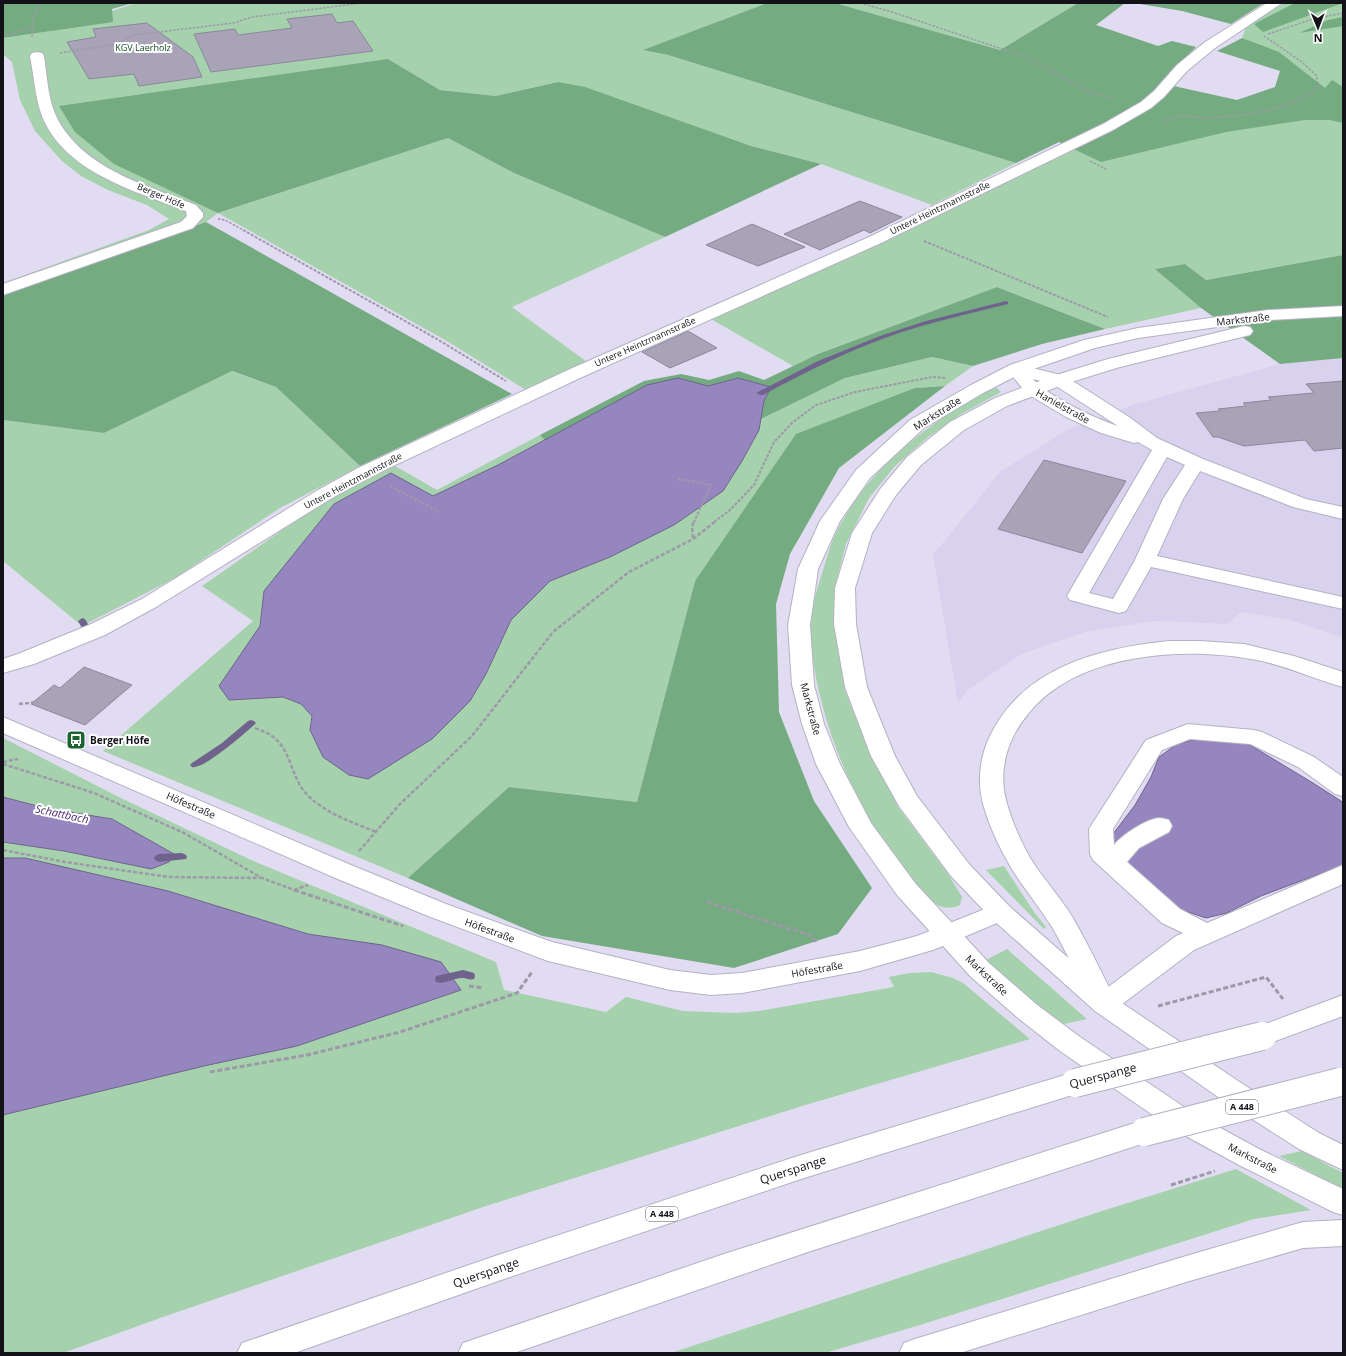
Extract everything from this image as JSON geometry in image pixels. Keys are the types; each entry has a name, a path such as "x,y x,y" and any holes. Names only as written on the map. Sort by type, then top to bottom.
{"main road":[{"name":"Untere Heintzmannstraße","path":"3,666 26,659 97,630 149,603 325,494 365,472 574,374 872,241 1108,127 1146,105 1159,94 1182,68 1210,45 1276,3"},
{"name":"Berger Höfe","path":"3,290 187,226 196,217 195,213 190,208 96,168 59,134 51,120 43,97 37,56"},
{"name":"Markstraße","path":"1343,311 1268,315 1138,333 1090,344 1016,369 977,388 917,424 863,474 830,521 808,569 799,625 803,685 813,724 828,764 861,827 906,889 980,970 1027,1011 1070,1044 1183,1121 1249,1157 1343,1203"},
{"name":"Markstraße","path":"1343,315 1235,332 1114,363 1032,389 1001,402 957,426 914,461 888,492 862,533 845,588 845,624 856,687 883,756 907,800 946,853 1000,912 1104,1004 1231,1091 1309,1140 1343,1158"},
{"name":"Hanielstraße","path":"1016,369 1059,380 1123,421 1156,445"},
{"name":"Hanielstraße","path":"1016,369 1032,389 1072,413 1108,429 1156,445 1196,463 1300,503 1343,513"},
{"path":"1156,445 1077,596 1119,607 1145,560 1173,499 1196,463"},
{"path":"1145,560 1343,603"},
{"path":"1343,680 1302,665 1262,654 1230,649 1196,647 1134,651 1098,660 1066,672 1038,690 1016,710 1000,737 992,766 992,788 997,811 1017,856 1063,924 1104,1004 1185,943 1343,874"},
{"name":"Höfestraße","path":"3,724 349,874 436,910 548,951 664,978 711,985 742,983 835,966 902,950 947,934 1000,912"},
{"path":"1207,934 1171,916 1102,854 1101,829 1154,745 1188,731 1254,737 1306,762 1343,788"},
{"path":"1112,862 1130,842 1160,826"},
{"path":"1262,1036 1343,1005"},
{"name":"Querspange","path":"253,1353 501,1267 801,1167 1075,1083 1343,1017"},
{"name":"A 448","path":"474,1353 912,1204 1144,1132 1342,1082"},
{"path":"915,1353 1186,1269 1303,1235 1343,1233"}],"path":[{"path":"3,36 32,28 33,17 40,3"},
{"path":"37,56 115,44 135,35 233,23 252,17 362,3"},
{"path":"860,3 892,12 1026,57 1092,93 1146,105"},
{"path":"1160,123 1181,116 1203,118 1236,116 1288,105 1308,96 1319,87 1316,75 1302,62 1264,36 1313,19 1343,12"},
{"path":"225,220 430,335 509,383"},
{"path":"919,238 1096,312 1138,333"},
{"path":"255,728 274,737 285,750 292,771 304,792 329,812 376,832 400,804 472,736 553,632 629,572 693,539 729,511 754,484 774,442 793,422 816,405 856,392 932,377 950,378 977,388"},
{"path":"365,472 439,512"},
{"path":"678,479 711,486 692,527 693,539"},
{"path":"3,764 94,793 184,833 262,878 294,890"},
{"path":"3,850 64,862 168,877 262,878"},
{"path":"707,902 812,936 835,966"},
{"path":"210,1072 306,1055 400,1032 517,993 548,951"},
{"path":"1194,997 1266,978 1300,1022"},
{"path":"469,986 483,988"},
{"path":"1171,1185 1221,1170"}],"shaded area":[{"path":"1343,358 1343,638 1290,620 1241,612 1227,624 1155,621 1085,632 1021,654 968,690 958,702 933,555 1001,471 1069,429 1135,404 1280,364"}],"green space":[{"path":"3,3 133,3 112,9 113,22 3,38"},
{"name":"KGV Laerholz","path":"136,3 767,3 644,50 668,55 1016,163 932,205 821,164 751,146 558,82 496,96 440,90 388,59 218,213 206,222 3,294 3,283 149,230 169,219 147,205 108,190 81,176 62,161 35,131 20,100 12,62 3,54 3,38 51,31"},
{"path":"767,3 835,3 1000,50 1078,3 1125,3 1096,25 1158,46 1172,41 1196,47 1160,83 1237,100 1275,87 1280,71 1217,51 1242,38 1279,52 1325,88 1332,80 1343,87 1343,123 1330,120 1305,120 1226,132 1101,162 1059,142 1016,163 668,55 643,50"},
{"path":"835,3 1078,3 1000,50"},
{"path":"1134,3 1264,3 1231,24 1182,11"},
{"path":"1285,3 1343,3 1343,255 1206,280 1185,264 1156,269 1201,308 1105,329 997,287 818,354 793,366 711,319 891,237 1050,161 1148,110 1237,100 1296,87 1274,53 1242,38 1247,25"},
{"path":"1295,3 1343,3 1263,32 1254,24"},
{"path":"1343,17 1343,26 1299,33 1328,20"},
{"path":"388,59 440,90 496,96 558,82 585,87 751,146 821,164 665,237 514,173 448,138 218,213 114,164 75,132 59,106"},
{"path":"448,138 514,173 665,237 512,307 587,362 526,390 445,340 218,213"},
{"path":"206,222 512,394 360,466 276,387 232,371 104,433 3,420 3,294"},
{"path":"1343,255 1343,358 1280,364 1201,308 1155,269 1185,264 1206,280"},
{"path":"997,287 1105,329 1042,344 973,366 932,357 845,378 761,419 757,433 553,450 540,435 644,381 681,374 709,380 739,371 764,380 818,354"},
{"path":"932,357 973,366 945,386 915,388 695,581 637,802 509,787 408,878 103,751 253,621 202,586 324,501 395,466 437,490 540,435 553,450 761,419 845,378"},
{"path":"231,371 276,387 360,466 280,508 175,578 82,626 3,561 3,420 104,433"},
{"path":"945,386 839,468 790,554 776,604 779,712 814,801 872,888 838,934 734,968 542,936 408,878 509,787 637,802 695,581 796,434 915,388"},
{"path":"997,388 1001,392 961,414 927,438 895,466 869,498 846,544 838,575 834,609 835,632 845,691 867,744 898,807 948,874 962,897 960,905 951,908 935,904 922,892 874,827 852,787 834,742 820,696 815,673 810,625 812,610 832,542 846,515 869,482 888,462 927,429 963,404 987,391"},
{"path":"3,738 121,798 251,860 496,962 504,990 606,1012 626,997 683,1011 736,1013 759,1011 894,987 889,977 910,973 931,972 953,978 963,983 1030,1039 802,1106 486,1206 63,1353 3,1353"},
{"path":"1004,866 1034,912 1046,927 1044,929 986,870"},
{"path":"1007,949 1087,1019 1059,1025 984,961"},
{"path":"1302,1151 1343,1173 1343,1189 1279,1156"},
{"path":"1236,1169 1311,1210 1254,1219 920,1325 825,1353 671,1353 1099,1212"}],"water":[{"path":"678,378 708,386 738,378 771,387 764,401 759,430 723,491 674,525 610,557 550,581 511,620 486,674 470,701 432,739 368,779 349,775 323,757 310,730 312,716 301,704 283,697 229,700 219,686 260,626 264,591 334,504 391,473 433,496 498,465 647,385"},
{"path":"1202,738 1228,740 1250,745 1341,801 1343,803 1343,865 1261,896 1227,913 1206,918 1182,910 1158,893 1133,870 1110,838 1135,805 1151,777 1159,757 1177,744"},
{"name":"Schattbach","path":"3,797 45,808 112,819 174,854 169,862 151,869 64,851 3,842"},
{"path":"3,858 25,858 168,891 308,934 382,945 441,962 461,990 297,1046 204,1066 3,1115"}],"building":[{"path":"332,14 337,23 353,21 373,51 211,72 194,34 235,29 238,35 292,28 287,19"},
{"path":"147,23 193,57 202,77 139,86 134,74 89,79 67,42 96,37 93,29"},
{"path":"860,201 902,217 870,233 864,230 820,250 784,234"},
{"path":"752,224 805,247 758,266 706,245"},
{"path":"688,331 717,348 670,368 642,352"},
{"path":"1343,381 1343,448 1314,451 1305,440 1244,446 1218,437 1213,437 1196,413 1220,411 1218,409 1246,406 1243,403 1271,400 1268,397 1314,393 1306,384"},
{"path":"1044,460 1126,481 1082,553 998,529"},
{"path":"84,667 132,685 85,725 31,704 54,685 60,688"}],"waterway":[{"path":"760,393 820,363 882,337 928,322 1006,303"},
{"path":"82,621 85,626"},
{"path":"195,765 225,745 251,723"},
{"path":"159,858 182,857"},
{"path":"440,979 463,974 470,976"}],"place":[{"name":"Berger Höfe","path":"76,740"}]}
